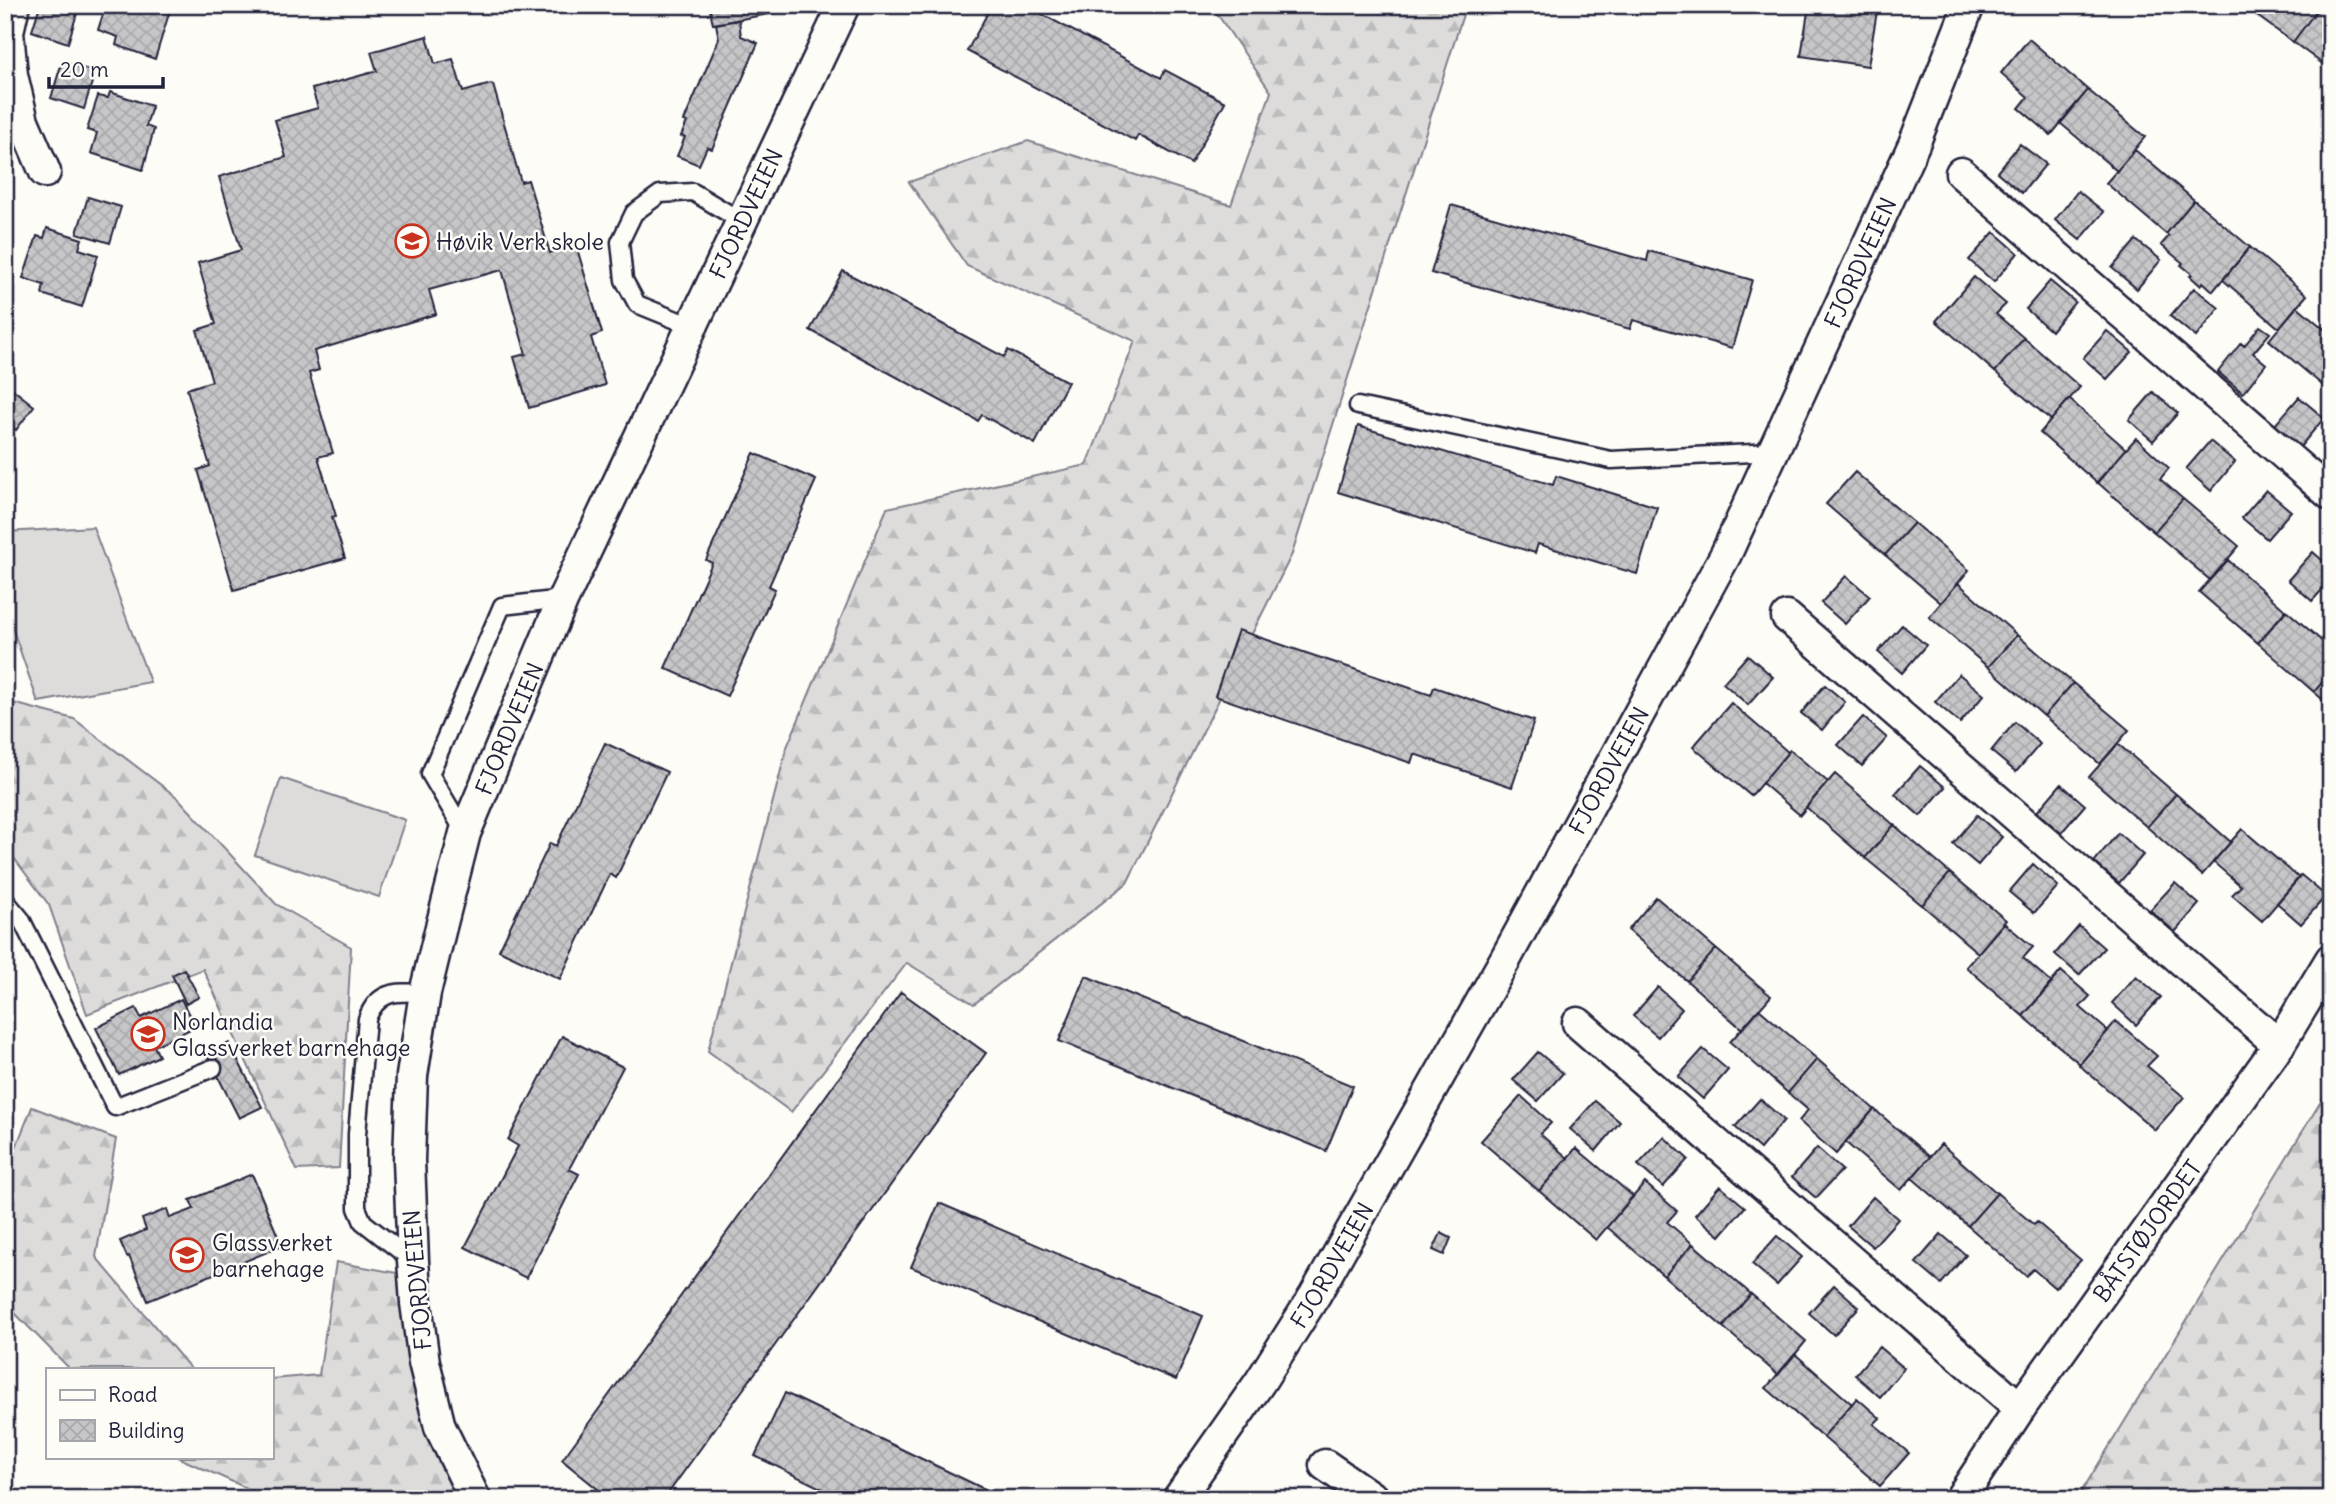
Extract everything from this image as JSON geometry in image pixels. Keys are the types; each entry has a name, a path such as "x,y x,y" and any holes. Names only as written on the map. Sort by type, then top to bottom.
{"street":[{"path":"14,5 8,32 12,75 23,121 45,172"},
{"name":"FJORDVEIEN","path":"475,1499 440,1427 424,1362 416,1303 410,1160 412,1076 425,993 465,833 563,598 844,5"},
{"name":"FJORDVEIEN","path":"1178,1499 1260,1382 1315,1295 1506,958 1726,554 1914,144 1969,5"},
{"path":"1961,173 2331,495"},
{"path":"1787,617 2279,1045"},
{"name":"BÅTSTØJORDET","path":"1960,1499 2020,1408 2279,1045 2331,959"},
{"path":"1577,1023 2020,1408"},
{"path":"1325,1465 1374,1499"}],"lane":[{"path":"691,326 637,304 624,280 620,242 634,213 660,194 693,192 741,221"},
{"path":"1357,406 1611,460 1773,452"},
{"path":"465,833 430,774 502,606 563,598"},
{"path":"5,900 21,919 115,1107 213,1068"},
{"path":"413,1261 363,1222 359,1215 357,1134 370,1010 375,1002 392,992 425,993"}],"green space":[{"path":"1211,5 1466,5 1292,554 1127,883 974,1004 907,963 791,1112 708,1051 787,747 887,508 1087,465 1135,341 967,266 909,182 1028,141 1231,205 1271,92"},
{"path":"93,527 150,682 38,702 5,607 5,532"},
{"path":"5,701 74,719 178,798 276,904 351,947 339,1168 297,1170 203,969 87,1014 49,905 5,846"},
{"path":"281,778 405,820 379,897 255,855"},
{"path":"2331,1085 2331,1499 2077,1499"},
{"path":"32,1107 116,1139 96,1257 190,1368 69,1368 5,1303 5,1175"},
{"path":"336,1262 403,1274 461,1499 271,1499 179,1458 273,1458 273,1379 319,1375"}],"building":[{"path":"40,5 64,5 78,10 68,43 32,31"},
{"path":"106,5 171,7 155,59 116,45 118,37 98,30"},
{"path":"709,5 779,5 780,12 713,24"},
{"path":"992,5 1025,5 1161,78 1165,70 1225,102 1191,164 1138,135 1135,141 967,51"},
{"path":"1809,5 1883,5 1882,11 1877,11 1868,66 1801,56"},
{"path":"2242,5 2317,5 2319,7 2293,42"},
{"path":"2319,7 2328,13 2331,10 2331,70 2293,42"},
{"path":"739,20 741,36 758,43 712,149 707,147 699,165 677,156 685,137 681,136 687,122 684,121 719,39 716,24"},
{"path":"427,36 435,64 453,59 463,92 493,85 521,182 528,180 550,253 576,245 602,333 591,337 605,385 529,408 514,357 526,354 502,270 429,290 436,314 314,351 319,370 309,373 333,453 318,457 336,516 332,517 345,558 234,590 198,470 210,466 187,389 212,381 197,330 216,324 198,263 241,250 219,177 286,157 275,120 318,108 312,89 377,71 371,52"},
{"path":"2029,39 2088,90 2051,135 2019,108 2028,97 2001,73"},
{"path":"62,62 95,72 84,109 51,98"},
{"path":"2088,90 2145,137 2117,171 2060,123"},
{"path":"110,92 152,106 146,126 154,129 143,170 91,153 97,133 87,130 98,96 108,98"},
{"path":"2020,144 2046,164 2022,193 1997,172"},
{"path":"2135,150 2194,200 2166,234 2106,183"},
{"path":"2078,191 2104,212 2080,240 2055,220"},
{"path":"88,197 121,207 110,243 77,233"},
{"path":"2194,200 2250,247 2213,291 2203,282 2200,285 2181,265 2183,263 2161,245 2169,236 2166,234"},
{"path":"1451,205 1647,261 1649,251 1752,280 1732,348 1633,320 1630,329 1431,273"},
{"path":"47,228 82,239 79,249 98,255 82,307 42,294 44,285 23,278 37,236 44,238"},
{"path":"1994,232 2018,253 1994,282 1969,260"},
{"path":"2136,240 2161,260 2137,289 2112,268"},
{"path":"2250,247 2307,295 2279,328 2223,280"},
{"path":"843,271 1004,357 1008,350 1068,382 1035,444 982,415 978,421 810,330"},
{"path":"1974,277 2006,304 1996,314 2024,338 1995,372 1936,321"},
{"path":"2050,281 2075,302 2051,331 2026,309"},
{"path":"2194,288 2219,308 2196,337 2170,316"},
{"path":"2297,306 2331,335 2331,387 2328,390 2269,340"},
{"path":"2260,326 2270,333 2253,353 2266,364 2243,393 2218,372 2241,343 2244,346"},
{"path":"2107,331 2132,352 2107,379 2083,358"},
{"path":"2024,338 2080,387 2051,420 1995,372"},
{"path":"5,383 34,406 16,430 5,422"},
{"path":"2153,392 2178,413 2153,441 2129,420"},
{"path":"2299,397 2324,418 2300,447 2274,426"},
{"path":"2069,399 2126,449 2097,483 2040,433"},
{"path":"1358,426 1553,485 1556,476 1657,507 1637,574 1538,544 1535,553 1338,492"},
{"path":"2136,438 2169,468 2160,479 2183,499 2154,532 2097,482"},
{"path":"2210,441 2235,462 2211,491 2186,469"},
{"path":"754,453 816,480 769,586 775,589 727,696 665,668 712,563 706,560"},
{"path":"1855,472 1914,523 1885,555 1826,504"},
{"path":"2266,490 2291,511 2267,539 2242,518"},
{"path":"2183,499 2239,546 2210,580 2154,532"},
{"path":"1914,523 1969,570 1941,603 1885,555"},
{"path":"2313,552 2331,568 2331,580 2312,601 2288,580"},
{"path":"2228,560 2286,611 2258,643 2199,592"},
{"path":"1846,576 1870,596 1845,624 1821,603"},
{"path":"1958,583 2017,635 1988,667 1929,617"},
{"path":"2286,610 2331,649 2331,672 2314,692 2258,643"},
{"path":"1902,625 1926,645 1902,673 1878,652"},
{"path":"1238,630 1431,695 1434,687 1534,721 1512,787 1414,754 1411,763 1215,696"},
{"path":"2017,635 2073,683 2044,716 1988,667"},
{"path":"1748,655 1773,677 1748,705 1723,683"},
{"path":"2331,672 2331,707 2314,692"},
{"path":"1959,674 1984,695 1960,723 1935,702"},
{"path":"2073,683 2129,730 2100,764 2044,716"},
{"path":"1825,685 1845,702 1822,730 1801,713"},
{"path":"1731,703 1788,752 1751,796 1693,747"},
{"path":"1863,717 1887,738 1862,766 1838,745"},
{"path":"2015,722 2040,744 2016,772 1991,751"},
{"path":"605,743 667,772 616,878 610,874 560,979 499,950 550,843 556,846"},
{"path":"2118,744 2176,794 2147,827 2089,777"},
{"path":"1790,750 1828,782 1800,815 1762,783"},
{"path":"1920,766 1945,787 1920,816 1895,794"},
{"path":"1835,774 1894,825 1865,858 1806,807"},
{"path":"2061,784 2085,805 2061,833 2037,812"},
{"path":"2176,794 2231,842 2202,875 2147,827"},
{"path":"1977,815 2002,837 1978,865 1953,844"},
{"path":"1894,825 1950,873 1922,905 1865,858"},
{"path":"2242,829 2299,878 2262,921 2232,895 2241,886 2213,862"},
{"path":"2118,833 2143,855 2119,883 2094,862"},
{"path":"2033,864 2058,886 2034,913 2009,892"},
{"path":"1950,873 2006,920 1978,953 1922,905"},
{"path":"2301,875 2326,896 2301,924 2277,903"},
{"path":"2175,883 2199,904 2175,932 2150,910"},
{"path":"1656,897 1716,949 1687,981 1628,930"},
{"path":"2004,923 2033,947 2023,958 2052,983 2023,1016 1966,967"},
{"path":"2079,926 2104,948 2079,975 2055,954"},
{"path":"1716,949 1771,996 1742,1029 1687,981"},
{"path":"184,969 199,997 186,1004 172,975"},
{"path":"2061,971 2090,996 2080,1007 2108,1031 2080,1064 2023,1016"},
{"path":"1086,976 1353,1086 1326,1151 1059,1041"},
{"path":"2136,976 2161,997 2136,1025 2112,1003"},
{"path":"1658,987 1682,1009 1658,1037 1633,1016"},
{"path":"901,992 986,1053 664,1499 610,1499 562,1460"},
{"path":"181,999 195,1027 154,1046 159,1056 119,1075 96,1028 136,1008 141,1018"},
{"path":"1759,1009 1817,1059 1788,1093 1730,1042"},
{"path":"2116,1021 2157,1056 2147,1066 2184,1097 2155,1130 2079,1065"},
{"path":"562,1036 623,1067 569,1169 579,1174 526,1278 465,1247 518,1146 508,1140"},
{"path":"229,1043 262,1107 239,1118 207,1055"},
{"path":"1703,1049 1728,1070 1703,1099 1678,1077"},
{"path":"1538,1052 1563,1073 1538,1101 1513,1080"},
{"path":"1817,1059 1874,1109 1836,1154 1799,1121 1808,1110 1788,1093"},
{"path":"1521,1096 1551,1123 1540,1134 1568,1158 1539,1191 1481,1141"},
{"path":"1760,1099 1784,1120 1760,1149 1735,1127"},
{"path":"1595,1101 1620,1122 1596,1151 1570,1129"},
{"path":"1874,1109 1930,1157 1901,1190 1845,1142"},
{"path":"1664,1137 1688,1159 1663,1187 1638,1165"},
{"path":"1941,1144 1997,1193 1968,1226 1912,1178"},
{"path":"1576,1148 1633,1196 1596,1240 1539,1191"},
{"path":"1817,1148 1842,1170 1816,1198 1792,1177"},
{"path":"252,1174 282,1246 148,1301 120,1241 146,1230 142,1219 167,1209 170,1218 194,1209 190,1200"},
{"path":"1645,1183 1677,1211 1667,1222 1693,1244 1664,1276 1607,1227"},
{"path":"1720,1186 1745,1207 1720,1236 1695,1215"},
{"path":"1997,1193 2034,1225 2037,1222 2081,1260 2055,1288 2033,1269 2026,1276 1968,1226"},
{"path":"1873,1197 1898,1219 1873,1247 1848,1226"},
{"path":"939,1203 1203,1316 1176,1380 911,1267"},
{"path":"1441,1233 1451,1238 1444,1255 1433,1250"},
{"path":"1941,1234 1966,1255 1941,1284 1916,1263"},
{"path":"1777,1236 1802,1257 1777,1285 1752,1264"},
{"path":"1693,1244 1751,1294 1723,1327 1664,1276"},
{"path":"1834,1285 1859,1307 1834,1335 1809,1313"},
{"path":"1751,1294 1806,1341 1778,1375 1723,1327"},
{"path":"1879,1347 1904,1368 1880,1397 1855,1375"},
{"path":"1795,1354 1852,1404 1823,1437 1766,1388"},
{"path":"785,1393 1005,1499 843,1499 755,1456"},
{"path":"1857,1398 1880,1418 1874,1424 1909,1453 1880,1486 1823,1437"}],"place":[{"name":"Høvik Verk skole","path":"412,241"},
{"name":"Norlandia Glassverket barnehage","path":"148,1034"},
{"name":"Glassverket barnehage","path":"187,1255"}]}
